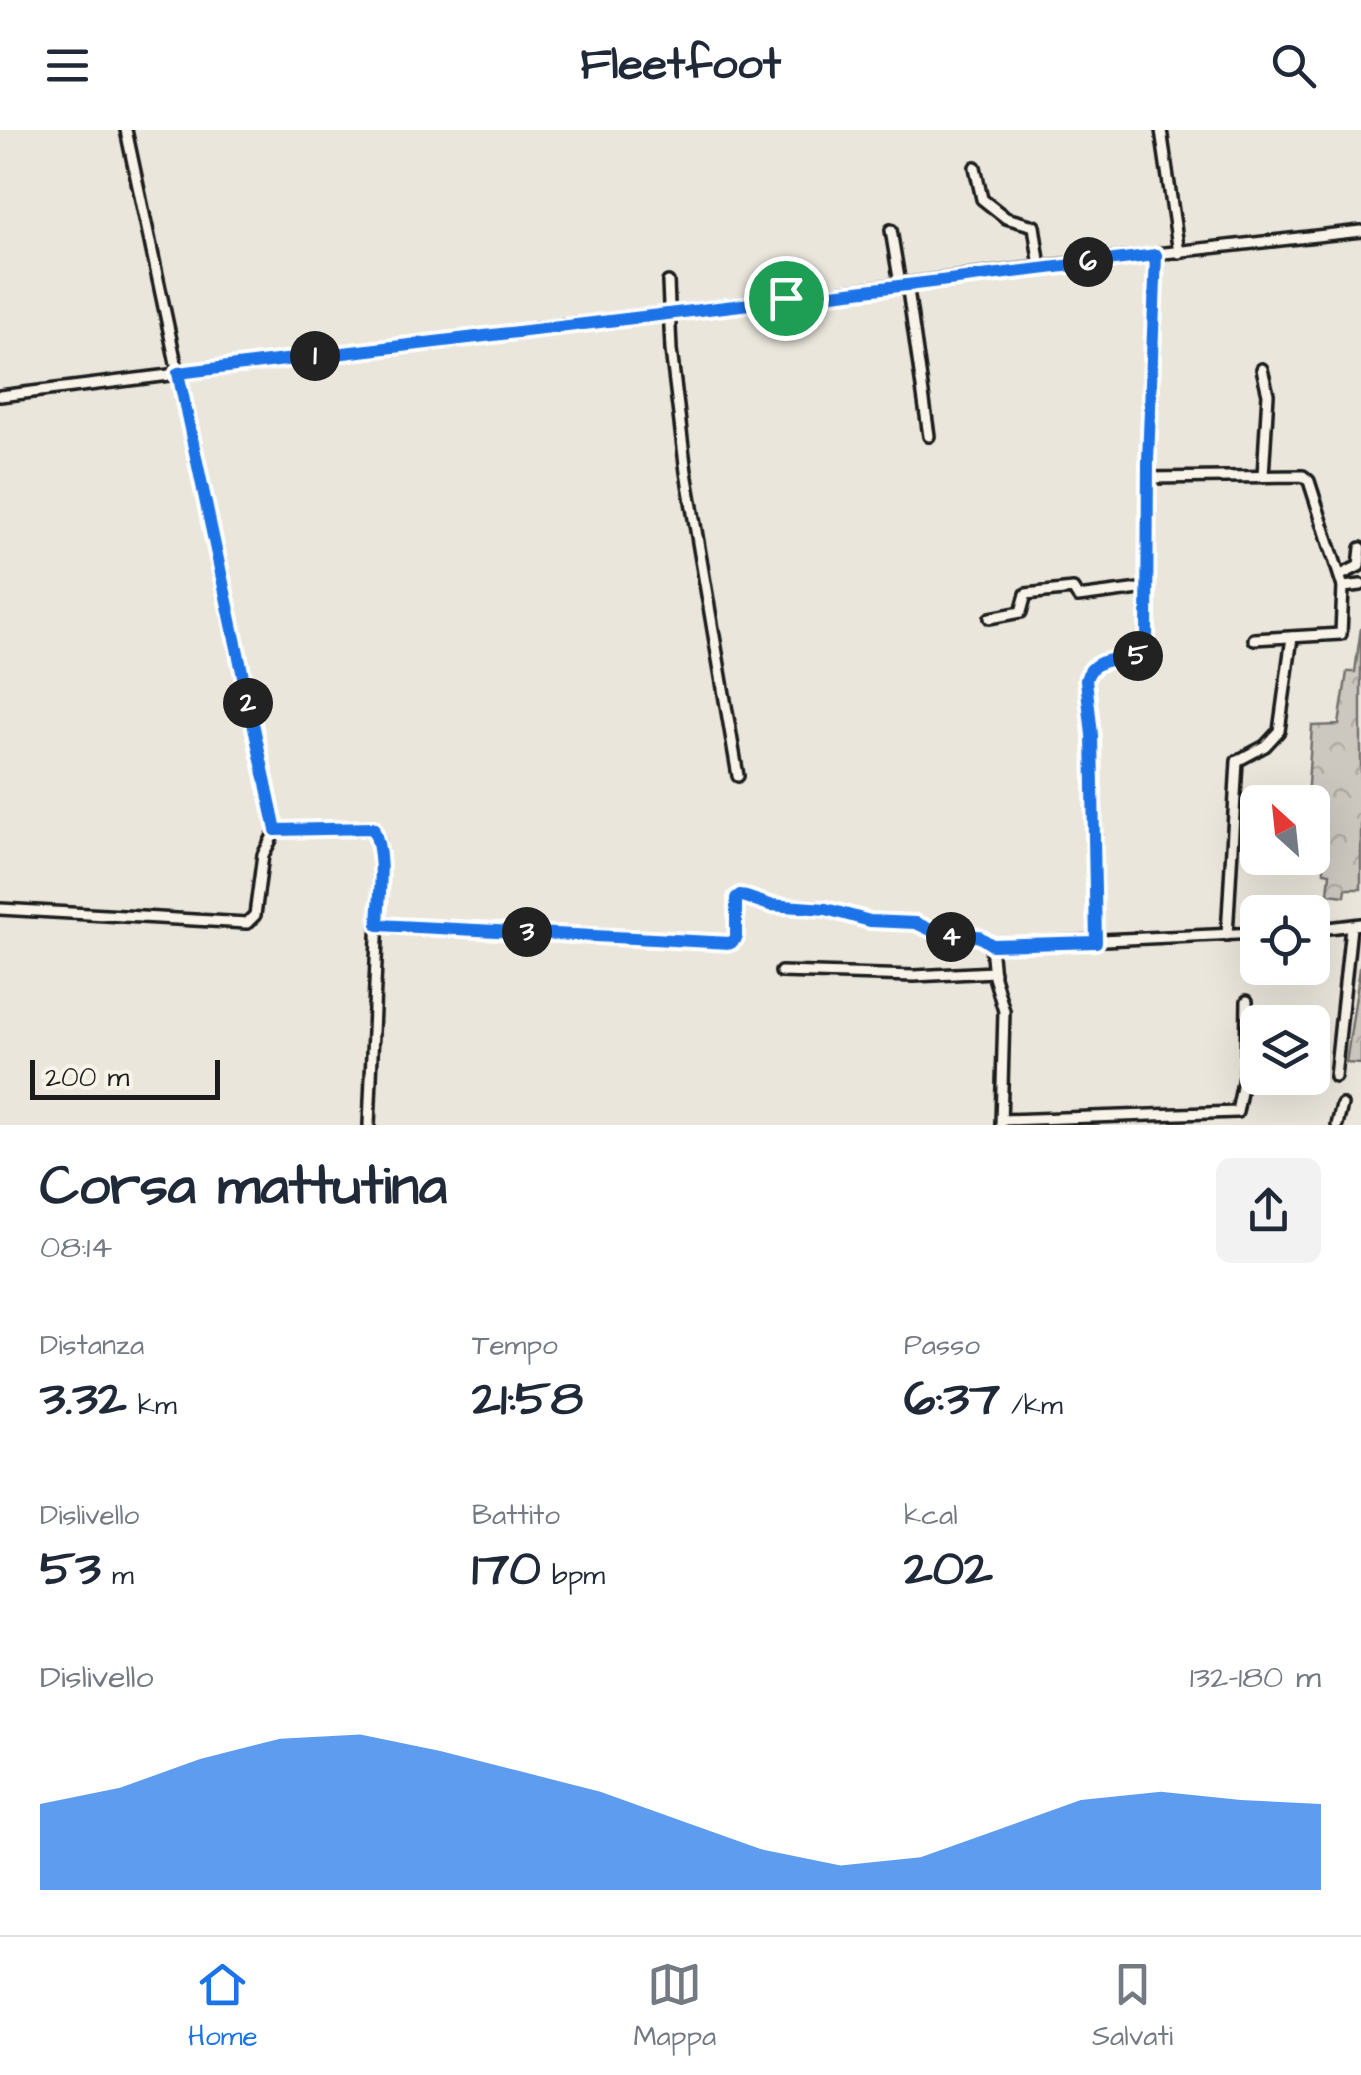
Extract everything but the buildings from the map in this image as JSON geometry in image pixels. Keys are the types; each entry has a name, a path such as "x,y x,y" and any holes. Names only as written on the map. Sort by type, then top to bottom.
{"street":[{"path":"0,909 247,922 254,915 263,855 276,830 126,130"},
{"path":"1161,130 1178,253"},
{"path":"975,167 982,199 1006,218 1034,226 1040,267"},
{"path":"891,230 929,436"},
{"path":"0,396 1361,231"},
{"path":"1096,942 1092,735 1086,680 1087,672 1096,664 1144,653 1156,255"},
{"path":"668,282 671,350 686,472 738,776"},
{"path":"1262,369 1268,394 1263,476"},
{"path":"1148,478 1306,478 1342,575 1342,634 1254,639"},
{"path":"1342,575 1359,566 1361,548"},
{"path":"1344,587 1361,585"},
{"path":"990,618 1021,612 1026,594 1073,589 1078,596 1147,588"},
{"path":"1227,935 1237,761 1265,746 1280,731 1292,637"},
{"path":"276,830 373,828 379,841 370,1125"},
{"path":"378,925 731,943 736,938 736,898 740,895 770,905 826,909 870,921 916,923 948,938 978,936 992,945 1240,934"},
{"path":"1330,928 1356,925 1335,1077"},
{"path":"992,945 1004,1011 1002,1122 1238,1112 1246,1068 1247,1001"},
{"path":"781,972 914,976 994,972"},
{"path":"1337,1125 1342,1105"}],"green space":[{"path":"1361,628 1361,889 1346,889 1345,896 1328,894 1330,785 1308,785 1312,726 1339,725 1347,672 1355,672"},
{"path":"1361,962 1361,1064 1346,1063"}],"route":[{"path":"1156,255 1148,460 1147,644 1141,655 1096,664 1087,672 1086,680 1092,735 1096,942 992,945 970,934 948,938 916,923 870,921 815,907 770,905 740,895 736,898 736,938 731,943 378,925 379,841 373,828 276,830 178,373 786,298 1156,255"}]}
